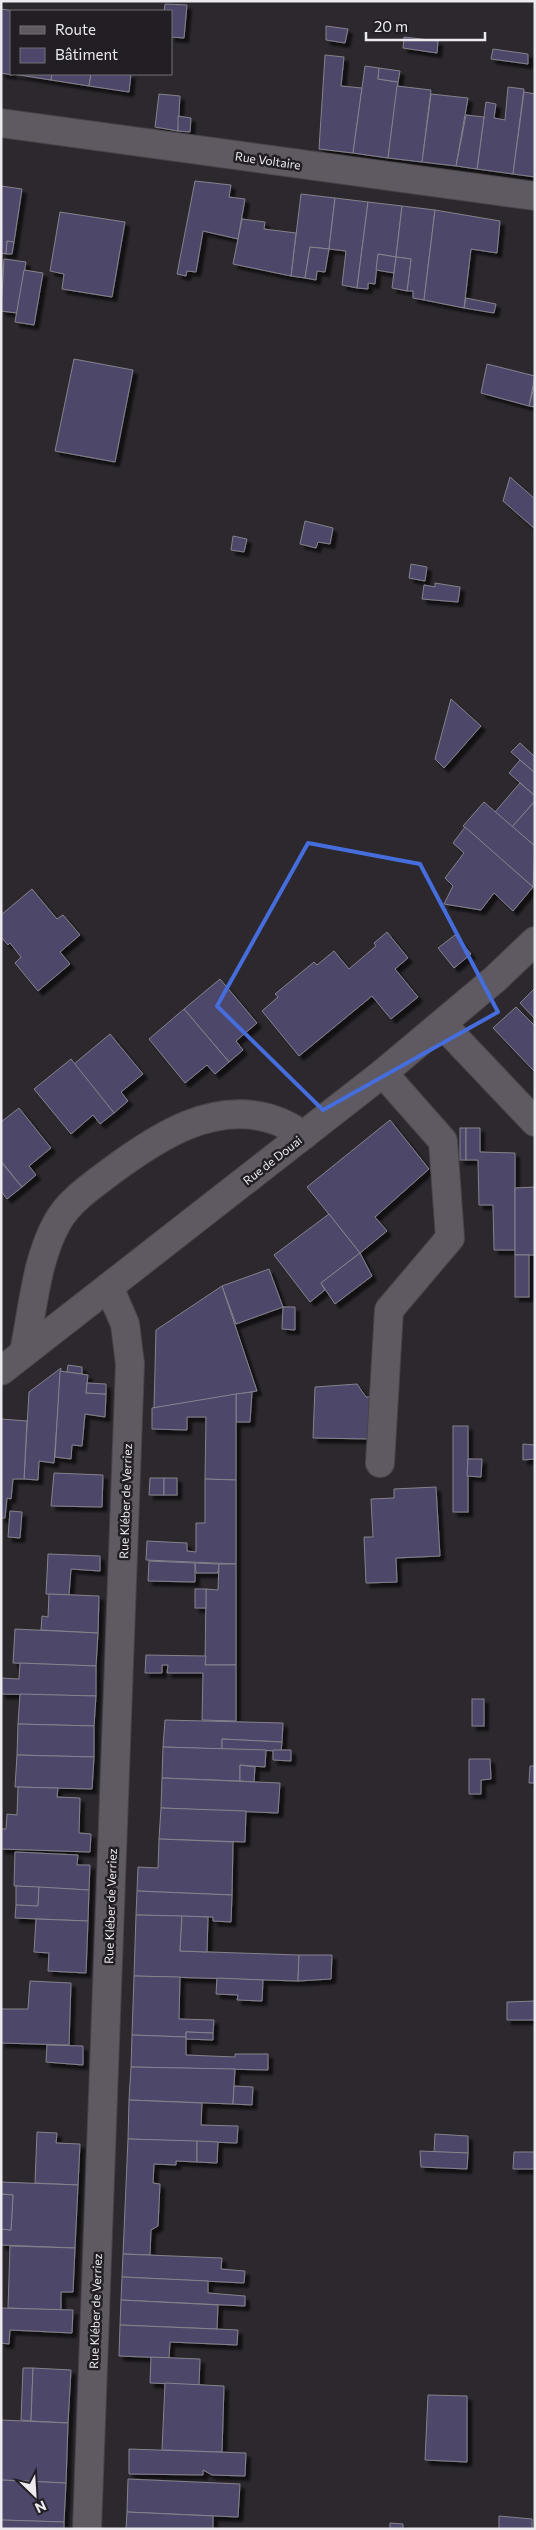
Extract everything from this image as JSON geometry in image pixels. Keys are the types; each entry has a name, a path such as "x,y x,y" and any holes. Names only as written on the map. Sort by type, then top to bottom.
{"street":[{"name":"Rue Voltaire","path":"1,123 535,196"},
{"name":"Rue de Douai","path":"1,1371 384,1073 495,980 535,941"},
{"path":"442,1024 535,1122"},
{"path":"380,1463 389,1310 450,1238 443,1141 384,1073"},
{"path":"24,1352 43,1258 50,1236 59,1218 99,1180 141,1149 165,1135 185,1125 206,1118 253,1115 277,1120 304,1135"},
{"name":"Rue Kléber de Verriez","path":"87,2529 130,1364 125,1324 109,1287"}],"highlighted area":[{"path":"308,843 420,864 498,1012 323,1110 217,1006"}],"building":[{"path":"165,4 187,5 184,38 172,37 172,10 164,10"},
{"path":"1,9 10,10 10,75 1,73"},
{"path":"326,26 348,29 345,43 326,40"},
{"path":"404,37 438,41 437,53 403,48"},
{"path":"493,49 528,54 528,64 491,59"},
{"path":"325,55 344,57 341,86 362,88 353,153 319,149"},
{"path":"365,66 379,68 378,79 398,82 388,158 353,153"},
{"path":"379,68 400,71 398,82 378,79"},
{"path":"19,75 52,75 51,80"},
{"path":"52,75 91,75 89,86 51,80"},
{"path":"91,75 131,75 129,92 89,86"},
{"path":"397,86 431,90 422,162 388,158"},
{"path":"508,87 524,89 513,174 477,169 486,102 496,104 494,118 505,120"},
{"path":"524,92 535,94 535,177 513,174"},
{"path":"159,94 180,96 178,131 155,127"},
{"path":"431,94 468,98 456,166 422,162"},
{"path":"466,115 484,117 477,169 456,166"},
{"path":"178,116 191,118 190,132 178,131"},
{"path":"195,181 231,185 229,197 245,199 238,239 203,231 196,272 187,271 186,276 177,274"},
{"path":"1,186 22,189 14,242 7,241 6,254 1,253"},
{"path":"301,194 335,198 329,249 310,247 305,278 291,276"},
{"path":"335,198 368,202 357,288 342,285 346,251 329,249"},
{"path":"368,202 402,206 396,257 378,254 375,284 368,283 368,289 357,288"},
{"path":"402,206 435,210 424,300 413,298 413,291 407,291 411,259 396,257"},
{"path":"435,210 500,221 497,253 471,249 464,308 424,300"},
{"path":"60,212 125,222 112,297 62,289 64,274 50,271"},
{"path":"242,219 265,222 264,229 296,233 291,276 233,264"},
{"path":"7,241 14,242 12,254 6,254"},
{"path":"310,247 329,249 325,272 317,271 316,280 305,278"},
{"path":"378,254 396,257 394,273 376,270"},
{"path":"396,257 411,259 407,291 392,288"},
{"path":"4,259 26,262 17,313 1,311"},
{"path":"24,270 43,273 34,325 15,322"},
{"path":"466,298 496,304 494,313 464,308"},
{"path":"74,359 133,370 115,462 55,451"},
{"path":"487,364 535,376 529,406 481,393"},
{"path":"535,383 535,407 529,406"},
{"path":"510,477 535,499 535,529 503,501"},
{"path":"305,521 333,528 330,544 318,542 316,548 300,544"},
{"path":"233,536 247,539 244,552 231,550"},
{"path":"411,564 427,567 425,581 409,578"},
{"path":"435,583 460,587 458,602 422,599 424,585 435,587"},
{"path":"451,699 481,726 444,768 435,759"},
{"path":"520,743 535,757 535,773 511,752"},
{"path":"520,760 535,773 535,796 509,773"},
{"path":"520,783 535,796 535,801 512,827 495,812"},
{"path":"535,801 535,846 512,827"},
{"path":"484,802 535,846 533,887 463,826"},
{"path":"465,827 533,887 513,911 494,893 481,910 444,904 453,886 445,878 464,853 453,843"},
{"path":"32,889 57,919 63,915 80,935 60,952 70,964 38,991 15,963 21,957 10,943 8,945 1,937 1,915"},
{"path":"387,932 408,958 395,969 418,997 391,1019 372,996 299,1056 262,1011 278,997 275,994 314,962 317,965 334,951 349,969 376,946 374,943"},
{"path":"455,935 471,954 454,968 438,948"},
{"path":"220,979 257,1023 236,1041 243,1050 229,1062 184,1009"},
{"path":"535,988 535,1019 520,1003"},
{"path":"516,1007 535,1026 535,1072 493,1028"},
{"path":"184,1009 229,1062 215,1074 207,1065 185,1083 149,1039"},
{"path":"110,1034 143,1074 121,1092 128,1101 114,1113 74,1064"},
{"path":"71,1059 114,1113 100,1124 93,1115 71,1134 34,1089"},
{"path":"19,1108 51,1148 29,1166 36,1175 22,1187 1,1161 1,1122"},
{"path":"390,1120 429,1169 375,1217 387,1231 360,1253 307,1187"},
{"path":"460,1128 466,1128 466,1160 460,1160"},
{"path":"466,1128 480,1128 480,1152 515,1153 515,1250 494,1250 493,1205 479,1205 478,1160 466,1160"},
{"path":"1,1162 22,1187 7,1199 1,1191"},
{"path":"535,1187 535,1255 515,1255 515,1188"},
{"path":"329,1214 360,1253 321,1283 325,1290 310,1302 274,1255"},
{"path":"360,1253 372,1276 335,1304 321,1283"},
{"path":"515,1255 529,1255 529,1297 515,1297"},
{"path":"269,1269 283,1307 236,1324 222,1286"},
{"path":"222,1286 257,1391 154,1408 156,1330"},
{"path":"283,1307 295,1307 295,1330 282,1329"},
{"path":"68,1365 82,1367 82,1374 67,1372"},
{"path":"61,1368 54,1463 39,1461 38,1480 24,1479 29,1392"},
{"path":"60,1371 88,1375 86,1393 106,1394 105,1417 85,1414 82,1446 72,1445 71,1459 55,1457"},
{"path":"87,1383 106,1384 106,1394 86,1393"},
{"path":"357,1384 366,1397 373,1397 372,1439 313,1438 315,1387"},
{"path":"252,1392 250,1422 236,1422 236,1394"},
{"path":"236,1394 236,1480 205,1479 206,1417 187,1417 187,1430 152,1429 152,1408"},
{"path":"1,1419 27,1421 24,1479 13,1479 11,1499 7,1498 5,1518 1,1518"},
{"path":"453,1426 468,1426 468,1512 453,1512"},
{"path":"523,1444 535,1445 535,1459 523,1460"},
{"path":"468,1459 482,1459 481,1477 467,1476"},
{"path":"54,1473 103,1475 102,1507 51,1506"},
{"path":"150,1478 164,1478 164,1495 149,1495"},
{"path":"164,1478 177,1478 177,1495 164,1495"},
{"path":"205,1479 236,1480 236,1564 146,1560 147,1541 187,1543 187,1551 196,1552 196,1523 205,1523"},
{"path":"436,1487 440,1556 396,1558 397,1582 366,1583 364,1537 373,1537 371,1499 394,1498 394,1489"},
{"path":"10,1511 22,1512 20,1538 8,1537"},
{"path":"48,1554 100,1556 100,1571 71,1569 69,1595 46,1594"},
{"path":"149,1561 195,1563 195,1582 148,1581"},
{"path":"195,1563 219,1564 218,1573 196,1573"},
{"path":"219,1564 236,1564 236,1665 205,1665 206,1589 218,1590"},
{"path":"195,1589 206,1589 206,1608 195,1608"},
{"path":"49,1594 99,1596 98,1633 41,1630 42,1616 48,1617"},
{"path":"15,1629 98,1633 96,1666 13,1663"},
{"path":"146,1655 206,1656 205,1665 236,1665 236,1721 202,1720 203,1673 167,1673 168,1665 162,1665 162,1673 145,1673"},
{"path":"20,1663 96,1666 96,1696 1,1694 1,1678 19,1679"},
{"path":"20,1694 96,1696 94,1726 18,1724"},
{"path":"472,1699 484,1699 484,1726 472,1726"},
{"path":"165,1720 283,1723 282,1742 222,1739 222,1749 163,1747"},
{"path":"18,1724 94,1726 94,1757 17,1755"},
{"path":"222,1739 282,1742 281,1751 222,1749"},
{"path":"163,1747 266,1750 265,1767 240,1765 240,1781 162,1778"},
{"path":"273,1750 291,1750 291,1761 273,1760"},
{"path":"17,1755 94,1757 92,1789 15,1787"},
{"path":"469,1759 490,1759 491,1779 481,1780 481,1794 469,1794"},
{"path":"240,1765 255,1767 254,1782 240,1781"},
{"path":"530,1766 535,1766 535,1783 529,1783"},
{"path":"162,1778 280,1783 278,1813 161,1808"},
{"path":"18,1787 58,1788 57,1797 80,1798 79,1833 91,1834 90,1852 1,1849 1,1829 6,1829 7,1814 17,1815"},
{"path":"161,1808 246,1811 245,1842 159,1839"},
{"path":"159,1839 233,1842 232,1895 137,1891 138,1867 158,1868"},
{"path":"15,1852 78,1855 77,1865 90,1865 89,1890 14,1886"},
{"path":"16,1886 39,1887 38,1906 16,1905"},
{"path":"39,1887 89,1890 88,1921 15,1918 16,1905 38,1906"},
{"path":"137,1891 232,1895 231,1922 213,1921 213,1917 136,1915"},
{"path":"136,1915 182,1916 180,1951 299,1955 298,1981 134,1976"},
{"path":"182,1916 208,1917 207,1952 180,1951"},
{"path":"36,1919 88,1921 86,1973 48,1971 49,1953 34,1952"},
{"path":"299,1955 332,1955 331,1979 298,1981"},
{"path":"134,1976 180,1977 179,2019 214,2020 213,2033 186,2032 186,2037 132,2035"},
{"path":"217,1978 263,1980 262,2001 237,2000 238,1995 216,1994"},
{"path":"30,1981 71,1983 69,2045 1,2043 1,2009 28,2009"},
{"path":"535,2001 535,2020 507,2020 507,2002"},
{"path":"186,2032 213,2033 213,2040 186,2039"},
{"path":"132,2035 186,2037 186,2055 235,2057 235,2054 268,2054 268,2070 131,2067"},
{"path":"47,2045 83,2046 83,2065 46,2062"},
{"path":"131,2067 235,2069 233,2104 129,2100"},
{"path":"234,2086 253,2087 252,2105 233,2104"},
{"path":"129,2100 202,2103 201,2125 238,2126 237,2143 128,2139"},
{"path":"37,2132 57,2133 56,2143 80,2144 78,2185 35,2183"},
{"path":"435,2134 468,2136 468,2153 434,2152"},
{"path":"128,2139 197,2141 197,2162 176,2161 176,2165 154,2164 153,2183 160,2184 158,2226 151,2230 150,2255 123,2254"},
{"path":"197,2141 218,2142 217,2163 197,2162"},
{"path":"420,2151 468,2153 467,2169 421,2167"},
{"path":"514,2152 535,2152 535,2169 513,2169"},
{"path":"1,2182 78,2185 75,2248 1,2245 1,2229 11,2230 13,2195 1,2194"},
{"path":"1,2194 13,2195 11,2230 1,2229"},
{"path":"10,2246 75,2248 73,2292 61,2292 61,2310 8,2308"},
{"path":"123,2254 222,2258 221,2269 245,2271 244,2283 122,2277"},
{"path":"122,2277 208,2281 208,2293 245,2296 245,2306 121,2300"},
{"path":"121,2300 218,2305 217,2329 120,2325"},
{"path":"1,2308 73,2310 72,2333 10,2330 9,2344 1,2343"},
{"path":"120,2325 238,2330 237,2345 170,2342 169,2358 119,2356"},
{"path":"151,2357 200,2359 199,2385 150,2383"},
{"path":"23,2368 33,2368 31,2421 21,2420"},
{"path":"33,2368 71,2370 68,2423 31,2421"},
{"path":"165,2383 224,2386 222,2452 162,2450"},
{"path":"428,2395 467,2396 467,2462 425,2460"},
{"path":"1,2420 68,2423 66,2483 1,2480"},
{"path":"129,2449 246,2453 245,2476 212,2475 203,2470 203,2475 129,2474"},
{"path":"128,2479 240,2484 238,2517 127,2512"},
{"path":"1,2480 66,2483 64,2522 1,2520"},
{"path":"127,2512 213,2516 213,2529 126,2529"},
{"path":"499,2516 532,2519 532,2529 499,2529"},
{"path":"1,2520 64,2522 64,2529 1,2529"},
{"path":"390,2523 403,2524 403,2529 390,2529"}]}
